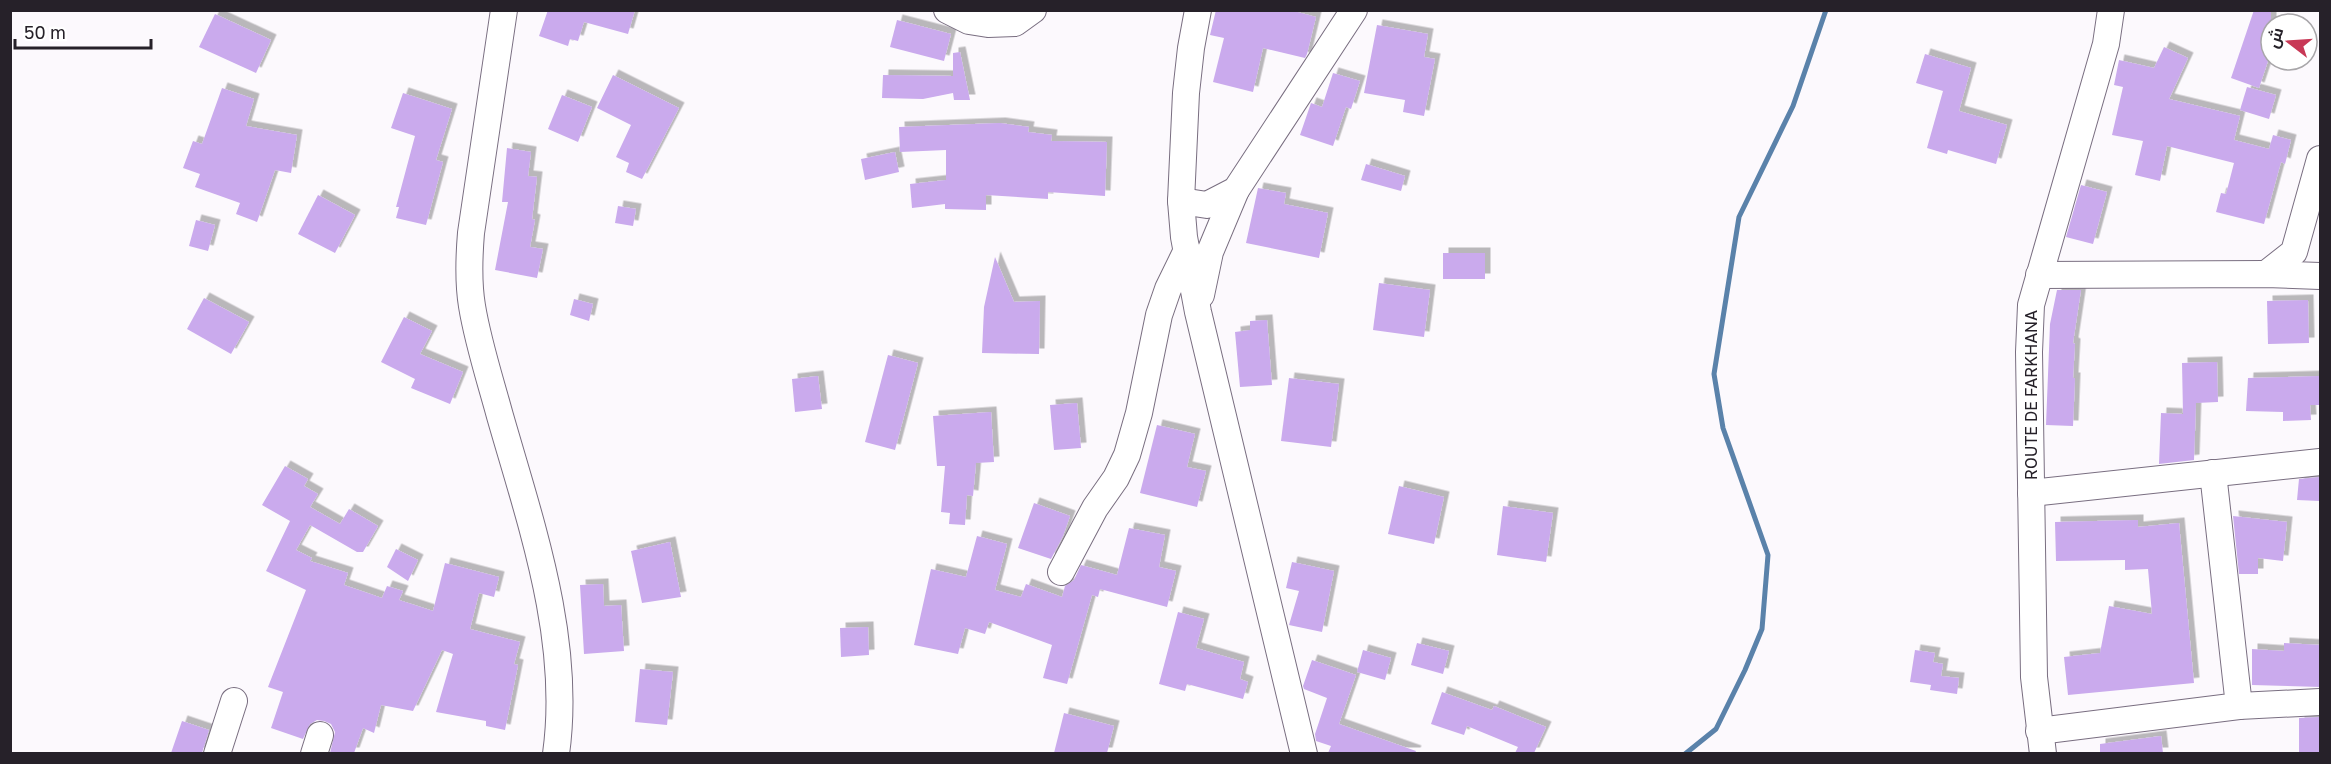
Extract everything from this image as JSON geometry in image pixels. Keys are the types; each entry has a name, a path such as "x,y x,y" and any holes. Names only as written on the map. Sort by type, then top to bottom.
{"street":[{"path":"504,10 471,233 469,266 471,295 480,344 519,480 548,601 560,677 560,728 556,753"},
{"path":"947,10 969,21 988,24 1016,22 1033,10"},
{"path":"1198,10 1186,93 1181,201 1187,250 1198,312 1304,753"},
{"path":"1198,312 1210,252 1236,190 1354,10"},
{"name":"ROUTE DE FARKHANA","path":"2041,742 2034,676 2029,364 2031,305 2106,44 2111,10"},
{"path":"2266,274 2294,252 2320,159"},
{"path":"1181,201 1207,205 1236,190"},
{"path":"1061,572 1095,508 1116,478 1128,455 1159,315 1167,289 1187,250"},
{"path":"2039,275 2266,274 2320,276"},
{"path":"2031,493 2320,462"},
{"path":"2212,473 2239,706"},
{"path":"217,753 234,701"},
{"path":"2041,742 2239,706 2320,702"}],"building":[{"path":"548,10 635,10 628,34 584,22 578,41 570,39 568,46 539,36"},
{"path":"1216,10 1290,10 1316,17 1305,58 1263,48 1253,92 1213,82 1224,38 1210,35"},
{"path":"2254,10 2271,10 2271,12 2259,12 2259,72 2264,72 2259,88 2231,78"},
{"path":"215,14 271,40 256,73 199,47"},
{"path":"897,20 951,34 944,61 890,47"},
{"path":"1377,25 1428,34 1424,57 1435,59 1424,116 1403,112 1405,100 1364,93"},
{"path":"2164,47 2188,58 2169,99 2240,116 2234,140 2269,149 2273,135 2291,140 2285,164 2281,162 2264,224 2216,212 2221,193 2226,194 2234,163 2167,146 2160,181 2135,175 2143,141 2112,135 2123,87 2114,85 2119,60 2154,68"},
{"path":"960,52 970,100 954,100 953,93 923,99 882,98 883,75 953,76 953,53"},
{"path":"1925,54 1971,68 1959,111 2007,125 1996,164 1948,150 1947,154 1927,148 1943,91 1916,83"},
{"path":"1333,73 1360,81 1351,109 1346,107 1333,146 1300,135 1311,103 1322,107"},
{"path":"613,75 679,108 642,179 626,172 629,163 616,157 631,125 597,108"},
{"path":"2247,87 2276,95 2269,119 2240,110"},
{"path":"222,88 254,99 246,126 297,135 291,173 275,170 257,222 236,214 240,203 195,187 200,174 183,168 193,141 202,144"},
{"path":"403,93 452,109 436,160 443,162 426,225 396,218 399,207 396,207 415,136 391,128"},
{"path":"562,95 592,107 578,142 548,129"},
{"path":"1000,123 1029,127 1028,132 1052,135 1051,141 1107,142 1105,196 1048,192 1048,199 986,195 986,210 945,209 945,204 912,208 910,184 946,180 946,150 900,152 899,127"},
{"path":"507,148 531,152 528,176 537,177 532,219 535,220 530,247 543,249 537,278 495,270 508,202 502,202"},
{"path":"895,152 899,172 865,180 861,159"},
{"path":"1366,164 1405,176 1401,191 1361,180"},
{"path":"2081,185 2107,192 2093,244 2066,237"},
{"path":"1258,188 1286,193 1284,204 1328,213 1319,258 1246,243"},
{"path":"318,195 355,215 335,253 298,234"},
{"path":"618,206 636,209 633,226 615,223"},
{"path":"196,220 215,225 208,251 189,246"},
{"path":"1443,253 1485,253 1485,279 1443,279"},
{"path":"995,257 1014,302 1040,301 1039,354 982,353 984,307"},
{"path":"1379,283 1430,290 1424,337 1373,330"},
{"path":"2057,290 2081,290 2073,343 2075,344 2073,378 2075,378 2073,426 2046,425 2050,324"},
{"path":"204,298 249,322 231,354 187,329"},
{"path":"574,299 593,304 589,321 570,315"},
{"path":"2308,300 2309,343 2268,344 2267,301"},
{"path":"404,317 432,331 420,354 463,372 450,404 411,388 415,379 381,362"},
{"path":"1267,320 1272,385 1240,387 1235,332 1250,330 1250,321"},
{"path":"888,355 918,363 895,450 865,442"},
{"path":"2217,362 2218,402 2196,403 2194,460 2159,464 2161,413 2183,414 2182,363"},
{"path":"818,376 822,409 795,412 792,379"},
{"path":"2320,376 2320,405 2310,405 2311,420 2283,421 2283,412 2246,411 2248,378"},
{"path":"1289,378 1339,384 1331,447 1281,441"},
{"path":"1077,403 1081,448 1054,450 1050,405"},
{"path":"991,412 994,462 976,463 973,496 967,495 965,525 949,524 950,513 941,512 945,466 937,466 933,416"},
{"path":"1157,425 1195,434 1187,467 1206,471 1197,507 1140,493"},
{"path":"285,466 308,479 304,486 318,494 310,507 340,524 349,509 378,526 363,552 357,552 310,525 296,550 312,558 310,561 348,573 344,585 382,598 387,586 403,591 399,600 433,611 445,563 499,577 494,597 479,593 470,629 520,642 514,664 518,665 505,730 486,726 486,721 436,712 453,654 442,650 413,711 381,705 374,733 363,728 354,753 330,753 335,732 331,724 324,721 317,720 310,724 303,739 271,728 283,692 268,687 306,590 266,571 290,521 262,505"},
{"path":"2320,477 2320,501 2297,500 2299,479"},
{"path":"1399,486 1444,497 1434,544 1388,534"},
{"path":"1034,503 1070,516 1051,559 1018,548"},
{"path":"1503,506 1553,513 1546,562 1497,555"},
{"path":"2233,516 2287,522 2283,561 2258,558 2258,574 2239,574"},
{"path":"2138,520 2138,527 2179,523 2194,683 2068,695 2064,657 2100,653 2109,606 2152,614 2148,569 2125,570 2125,560 2056,561 2055,522"},
{"path":"1129,528 1165,535 1159,567 1176,571 1167,607 1100,589 1098,597 1092,595 1067,684 1043,678 1052,645 989,622 985,634 965,628 958,654 914,645 931,569 966,577 977,536 1007,544 995,590 1021,597 1026,584 1062,597 1065,586 1074,580 1081,565 1117,575"},
{"path":"670,542 681,597 642,603 631,551"},
{"path":"396,549 418,560 408,581 387,567"},
{"path":"1292,562 1334,571 1322,632 1289,625 1299,591 1286,588"},
{"path":"603,584 604,606 621,605 624,651 584,654 580,585"},
{"path":"1178,612 1204,619 1196,648 1244,662 1240,679 1248,682 1243,699 1187,684 1185,691 1159,684"},
{"path":"868,627 869,655 841,657 840,628"},
{"path":"1417,643 1449,651 1443,674 1411,665"},
{"path":"2284,643 2320,645 2320,687 2252,685 2252,649 2284,651"},
{"path":"1363,650 1391,658 1385,680 1357,672"},
{"path":"1915,650 1935,653 1933,662 1943,664 1941,676 1959,678 1957,694 1930,690 1931,685 1910,682"},
{"path":"1312,660 1356,675 1339,724 1416,751 1415,753 1328,753 1331,746 1316,741 1315,734 1327,698 1304,689 1303,686"},
{"path":"640,669 673,672 667,725 635,722"},
{"path":"1442,692 1492,710 1494,706 1546,727 1534,753 1515,753 1518,747 1467,726 1464,735 1431,724"},
{"path":"1064,713 1114,726 1107,753 1054,753"},
{"path":"2320,717 2320,753 2299,753 2299,718"},
{"path":"182,721 209,730 202,753 171,753"},
{"path":"2161,736 2163,753 2100,753 2100,744"}],"waterway":[{"path":"1685,754 1716,729 1762,629 1768,555 1723,428 1714,374 1739,217 1793,106 1826,10"}]}
